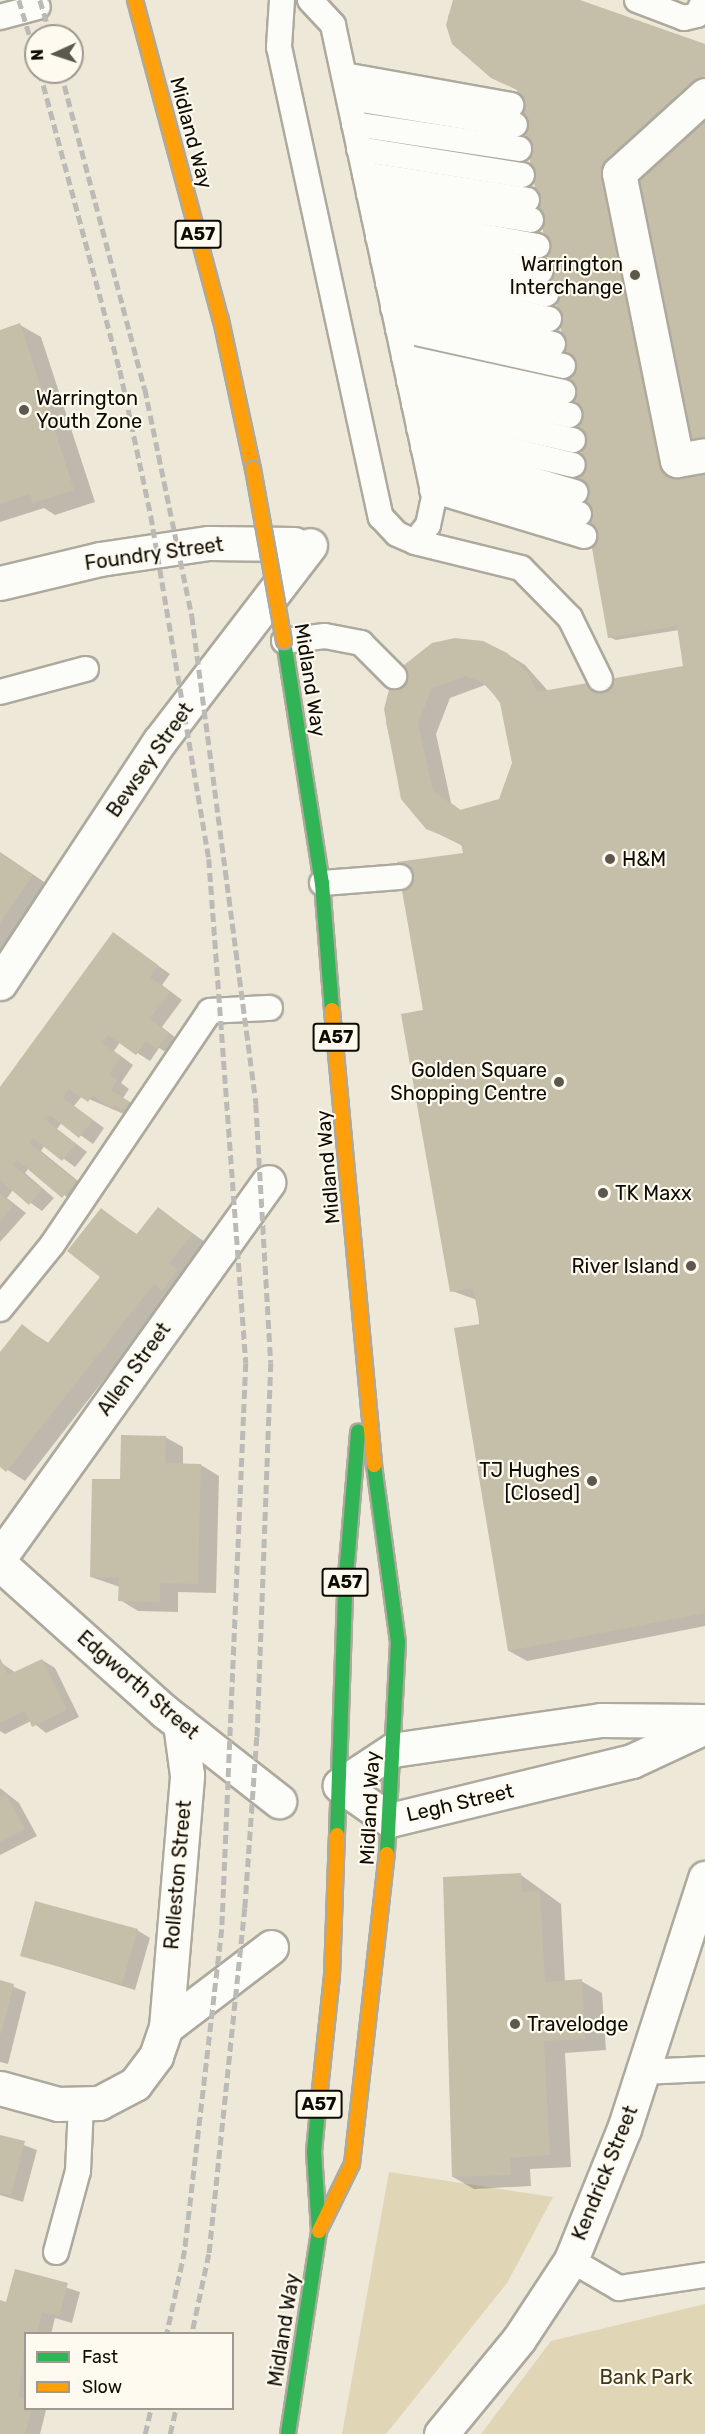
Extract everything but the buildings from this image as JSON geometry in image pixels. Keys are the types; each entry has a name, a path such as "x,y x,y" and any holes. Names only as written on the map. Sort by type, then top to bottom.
{"highway":[{"name":"Midland Way","path":"135,0 221,320 253,469 290,678 322,883 363,1379 393,1582 398,1642 390,1820 352,2164 319,2231"},
{"name":"Midland Way","path":"288,2434 319,2231 314,2152 332,1976 345,1588 363,1379"}],"street":[{"path":"705,94 619,173 677,460 705,455"},
{"name":"Foundry Street","path":"0,583 100,559 209,543 310,545"},
{"name":"Bewsey Street","path":"0,983 159,742 310,545"},
{"name":"Allen Street","path":"0,1557 268,1182"},
{"name":"Edgworth Street","path":"0,1564 180,1723 279,1801"},
{"path":"340,1785 393,1750 601,1720 705,1721"},
{"name":"Rolleston Street","path":"0,2088 81,2105 99,2103 135,2085 156,2056 166,2027 187,1775 180,1723"},
{"name":"Legh Street","path":"340,1785 390,1820 632,1761 705,1727"},
{"name":"Kendrick Street","path":"441,2434 519,2339 571,2260 644,2072 705,1878"},
{"path":"166,2027 271,1947"}],"lane":[{"path":"282,0 279,47 381,517 397,534 415,542 521,568 570,618 600,679"},
{"path":"310,0 333,25 430,481 428,525 415,542"},
{"path":"638,0 684,18 698,15 704,0"},
{"path":"0,18 38,7"},
{"path":"346,87 513,115"},
{"path":"354,124 519,149"},
{"path":"359,149 522,175"},
{"path":"374,216 529,210"},
{"path":"374,216 537,246"},
{"path":"374,216 543,283"},
{"path":"388,283 549,319"},
{"path":"395,318 553,344"},
{"path":"395,318 563,366"},
{"path":"404,357 563,392"},
{"path":"409,381 569,415"},
{"path":"414,404 573,440"},
{"path":"421,438 579,514 430,481"},
{"path":"421,438 573,465"},
{"path":"284,641 318,636 361,643 394,676"},
{"path":"0,692 86,669"},
{"path":"322,883 400,877"},
{"path":"0,1309 52,1245 210,1011 270,1008"},
{"path":"644,2072 705,2069"},
{"path":"56,2252 78,2171 81,2105"},
{"path":"571,2260 619,2288 705,2275"}],"green space":[{"path":"389,2172 553,2197 507,2283 386,2434 342,2434"},
{"name":"Bank Park","path":"705,2304 705,2434 481,2434 551,2341"}],"railway":[{"path":"19,0 26,24"},
{"path":"40,0 47,24"},
{"path":"43,84 120,370 151,516 209,859 246,1363 222,1929 185,2250 167,2332"},
{"path":"64,84 145,389 192,616 256,1104 271,1363 257,1737 245,1908 209,2254 192,2332"},
{"path":"145,2434 151,2410"},
{"path":"170,2434 176,2410"}],"traffic: fast":[{"path":"284,641 322,883 332,1010"},
{"path":"337,1835 345,1588 358,1432"},
{"path":"374,1465 398,1642 387,1854"},
{"path":"288,2434 319,2231 314,2152 319,2099"}],"traffic: slow":[{"path":"135,0 221,320 253,469"},
{"path":"253,469 284,641"},
{"path":"332,1010 374,1465"},
{"path":"319,2099 332,1976 337,1835"},
{"path":"319,2231 352,2164 387,1854"}],"place":[{"name":"Warrington Interchange","path":"635,275"},
{"name":"Warrington Youth Zone","path":"24,410"},
{"name":"H&M","path":"610,859"},
{"name":"Golden Square Shopping Centre","path":"559,1082"},
{"name":"TK Maxx","path":"603,1193"},
{"name":"River Island","path":"691,1266"},
{"name":"TJ Hughes [Closed]","path":"592,1481"},
{"name":"Travelodge","path":"515,2024"}]}
